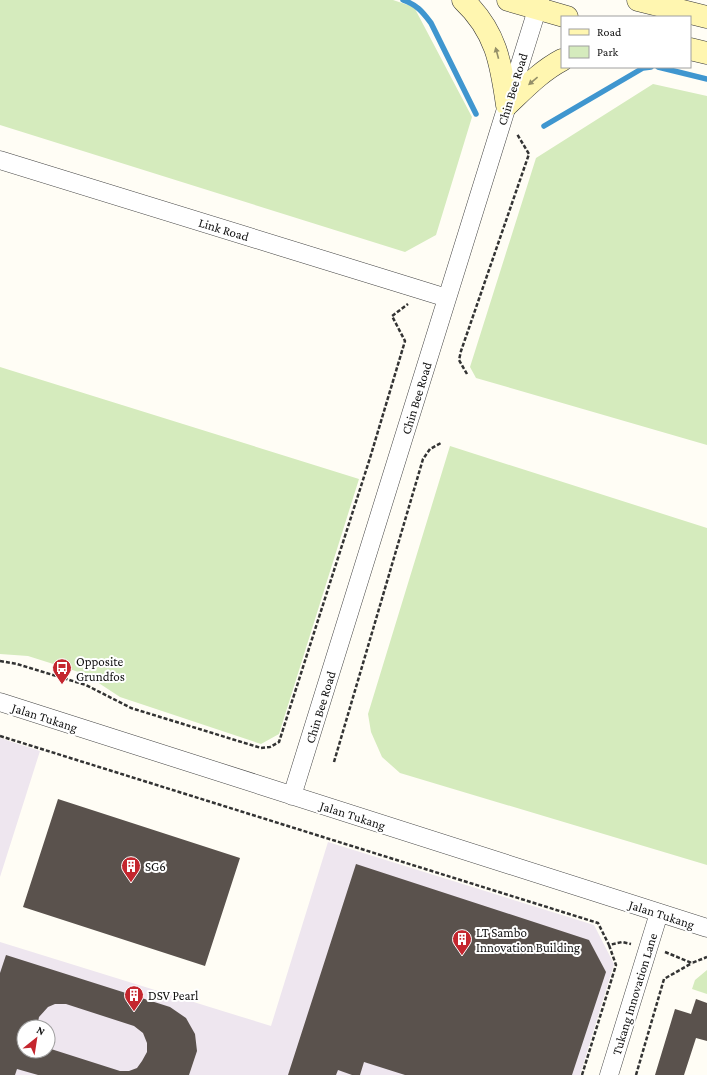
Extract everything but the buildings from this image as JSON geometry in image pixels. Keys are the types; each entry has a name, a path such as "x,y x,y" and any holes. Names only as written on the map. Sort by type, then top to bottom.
{"main road":[{"path":"463,0 485,26 495,43 503,76 507,105"},
{"path":"508,0 538,4 565,16"},
{"path":"638,0 707,17"},
{"path":"691,49 707,53"},
{"path":"507,105 531,83 561,61"}],"street":[{"name":"Chin Bee Road","path":"292,796 538,4"},
{"name":"Link Road","path":"0,160 447,298"},
{"name":"Jalan Tukang","path":"0,702 707,928"},
{"name":"Tukang Innovation Lane","path":"609,1075 659,913"}],"path":[{"path":"466,374 459,360 460,351 529,154 513,129"},
{"path":"0,661 17,664 86,685 131,708 261,748 270,747 279,742 370,458 405,341 392,316 426,291"},
{"path":"334,762 423,460 430,449 441,443"},
{"path":"0,736 598,923 616,965 582,1075"},
{"path":"609,946 622,942 666,952 692,963"},
{"path":"636,1075 664,979 692,963 707,957"}],"shaded area":[{"path":"0,738 40,751 0,877"},
{"path":"328,842 594,925 614,964 580,1075 0,1075 0,942 271,1026"}],"green space":[{"path":"0,0 393,0 414,7 472,117 436,235 405,252 0,125"},
{"path":"653,84 707,96 707,445 476,378 470,367 536,158"},
{"path":"0,367 359,479 279,734 261,744 120,697 85,674 28,656 0,654"},
{"path":"450,446 707,528 707,865 400,773 382,757 371,732 368,714"},
{"path":"707,970 707,994 692,989 695,980"}],"waterway":[{"path":"403,0 419,9 431,23 476,114"},
{"path":"544,126 643,68"},
{"path":"662,68 707,79"}],"place":[{"name":"Opposite Grundfos","path":"62,685"},
{"name":"SG6","path":"131,883"},
{"name":"LT Sambo Innovation Building","path":"462,956"},
{"name":"DSV Pearl","path":"134,1012"}]}
